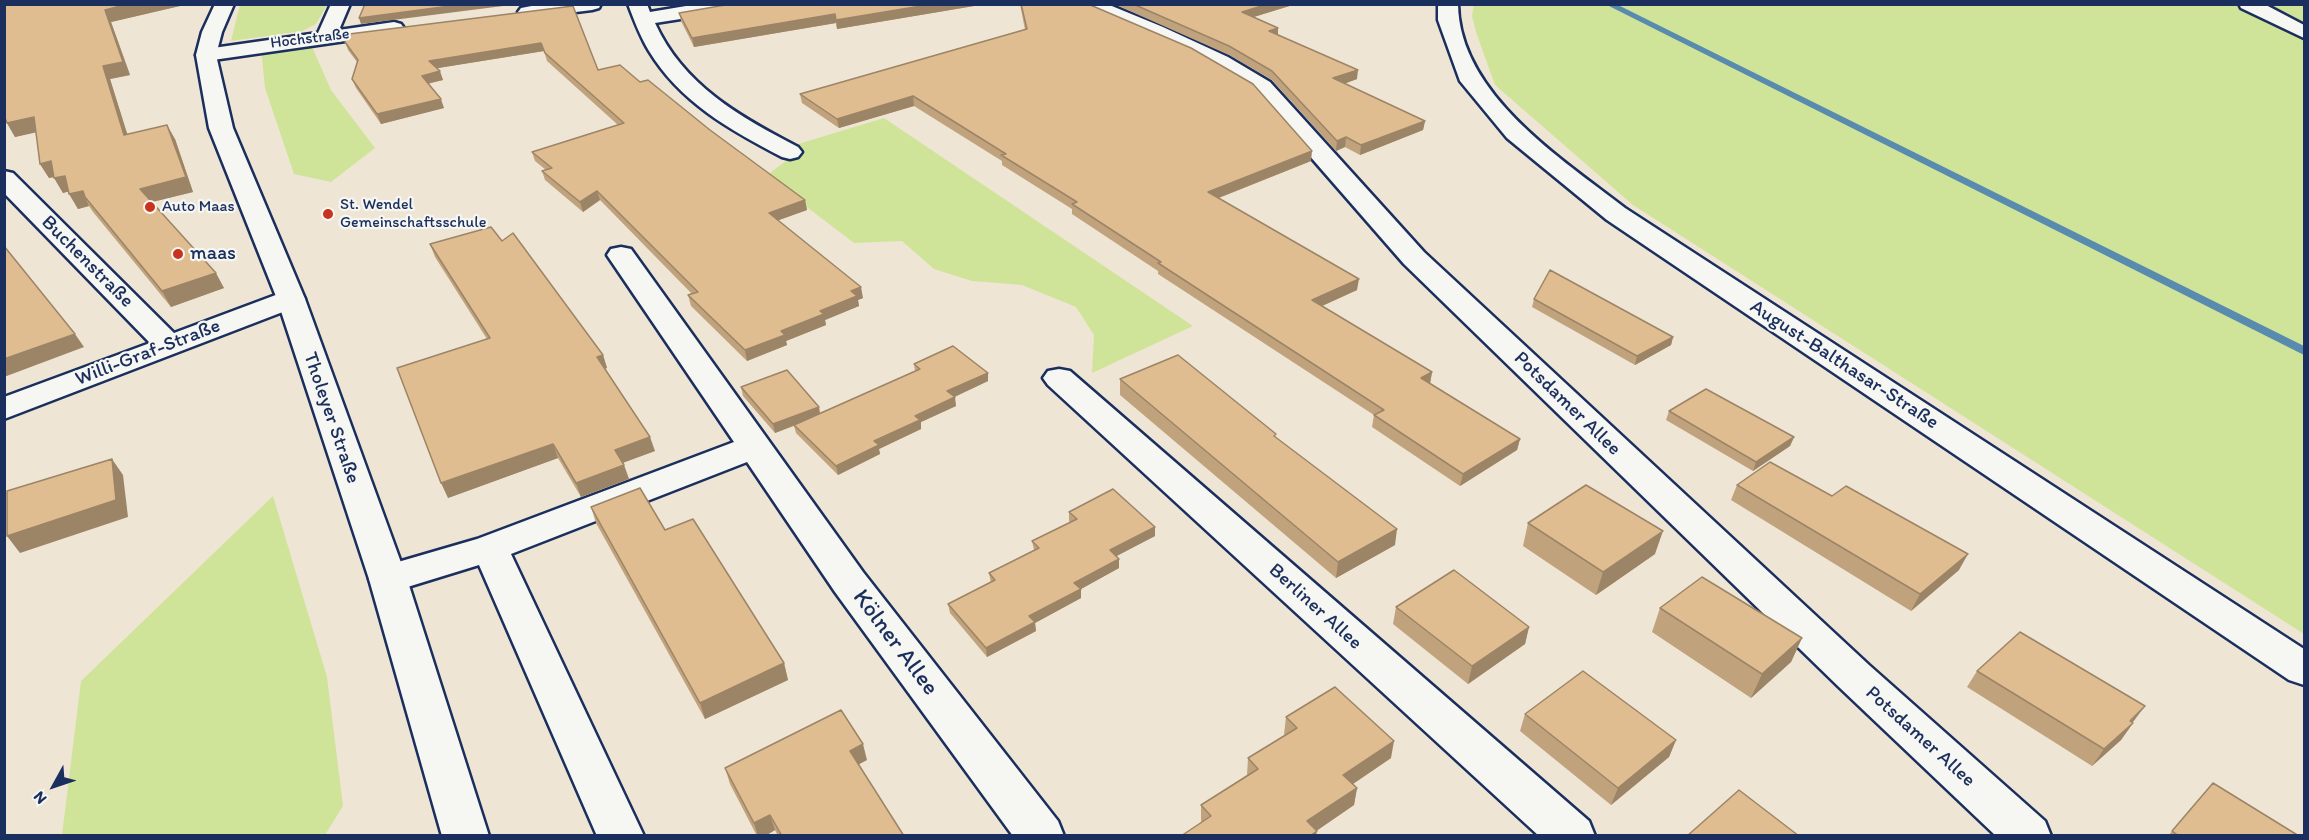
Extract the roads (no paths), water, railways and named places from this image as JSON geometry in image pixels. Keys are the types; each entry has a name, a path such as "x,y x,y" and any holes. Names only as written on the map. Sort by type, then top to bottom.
{"main road":[{"name":"Tholeyer Straße","path":"225,4 212,33 206,55 221,128 291,299 388,579 466,836"},
{"path":"326,37 340,4"},
{"path":"507,15 592,4"},
{"path":"738,4 640,12 659,50 693,92 728,118 790,152"},
{"name":"Potsdamer Allee","path":"1089,4 1166,34 1241,72 1262,87 1414,258 1803,628 2028,836"},
{"name":"August-Balthasar-Straße","path":"1448,4 1448,20 1468,76 1515,133 1617,214 2304,669"},
{"path":"2248,4 2304,32"},
{"name":"Hochstraße","path":"206,55 415,26"},
{"name":"Buchenstraße","path":"4,178 169,345"},
{"name":"Kölner Allee","path":"621,255 849,582 1041,836"},
{"name":"Willi-Graf-Straße","path":"4,409 291,299"},
{"name":"Berliner Allee","path":"1059,378 1572,836"},
{"path":"388,579 490,548 754,447"},
{"path":"490,548 621,836"}],"waterway":[{"path":"1609,4 2304,351"}],"place":[{"name":"Auto Maas","path":"150,207"},
{"name":"St. Wendel Gemeinschaftsschule","path":"328,214"},
{"name":"maas","path":"178,254"}]}
